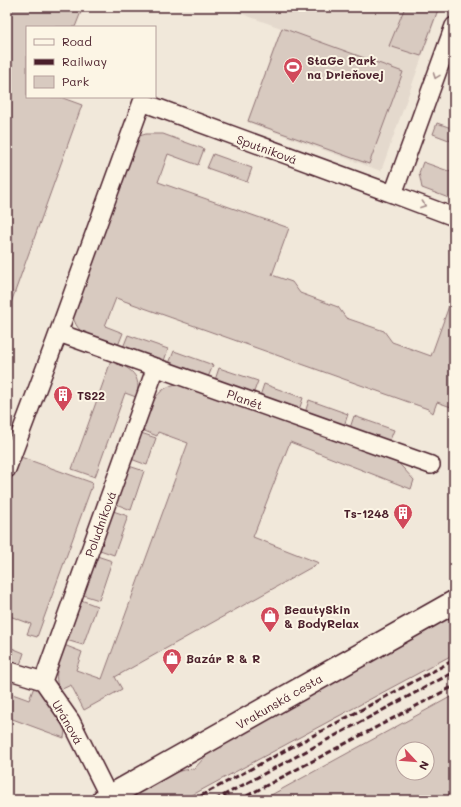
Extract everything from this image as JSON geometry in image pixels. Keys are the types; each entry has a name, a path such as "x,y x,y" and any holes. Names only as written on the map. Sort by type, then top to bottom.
{"main road":[{"name":"Vrakunská cesta","path":"106,798 454,602"}],"street":[{"path":"393,194 454,29"},
{"name":"Sputniková","path":"59,333 142,102 454,216"},
{"path":"7,469 59,333"},
{"name":"Planét","path":"59,333 431,465"},
{"name":"Poludníková","path":"44,681 156,367"},
{"path":"7,670 44,681"},
{"name":"Uránová","path":"44,681 70,722 106,798"}],"shaded area":[{"path":"223,7 440,7 381,171 247,122 281,28"}],"green space":[{"path":"7,7 83,7 75,26 26,26 26,98 63,98 82,105 7,314"},
{"path":"405,7 439,7 421,56 389,46"},
{"path":"282,28 403,72 369,164 248,121"},
{"path":"437,123 454,129 454,142 433,134"},
{"path":"146,134 163,134 204,149 198,165 168,154 158,182 289,228 272,275 292,282 300,293 338,307 346,318 384,331 392,342 431,356 454,292 454,408 437,402 433,413 428,409 116,298 105,326 123,333 117,348 95,340 82,332 74,321 72,312 136,137"},
{"path":"213,154 252,168 247,182 207,168"},
{"path":"423,162 454,173 454,200 422,188 419,173"},
{"path":"128,335 168,349 163,364 122,350"},
{"path":"174,351 213,365 207,380 168,366"},
{"path":"111,361 124,366 133,373 138,383 138,390 136,397 125,393 95,477 72,469"},
{"path":"219,368 258,381 252,397 214,383"},
{"path":"181,383 392,456 414,480 411,489 290,442 253,537 319,563 115,677 122,689 84,710 71,685 60,690 58,685 57,674 64,645 82,652 76,670 102,679 188,443 158,432 157,436 142,430 154,399 165,389 172,385"},
{"path":"264,384 303,398 298,413 259,399"},
{"path":"309,400 348,414 343,429 304,416"},
{"path":"354,416 394,430 388,445 349,431"},
{"path":"141,433 156,438 147,465 131,459"},
{"path":"18,456 93,483 37,637 27,634 31,624 7,615 7,486"},
{"path":"129,466 144,471 131,510 116,504"},
{"path":"113,511 128,516 114,555 100,550"},
{"path":"97,556 112,561 99,600 83,595"},
{"path":"81,600 97,606 83,645 66,640"},
{"path":"454,612 454,654 183,800 122,800 156,780 174,772 194,769 213,748"},
{"path":"7,646 24,653 19,668 7,664"},
{"path":"34,687 44,692 65,731 64,738 7,717 7,692 29,700"},
{"path":"454,695 454,800 262,800"}],"railway":[{"path":"193,800 454,660"},
{"path":"215,800 454,672"},
{"path":"239,800 454,686"}],"place":[{"name":"StaGe Park na Drieňovej","path":"293,84"},
{"name":"TS22","path":"63,412"},
{"name":"Ts-1248","path":"403,530"},
{"name":"BeautySkin & BodyRelax","path":"270,633"},
{"name":"Bazár R & R","path":"172,675"}]}
